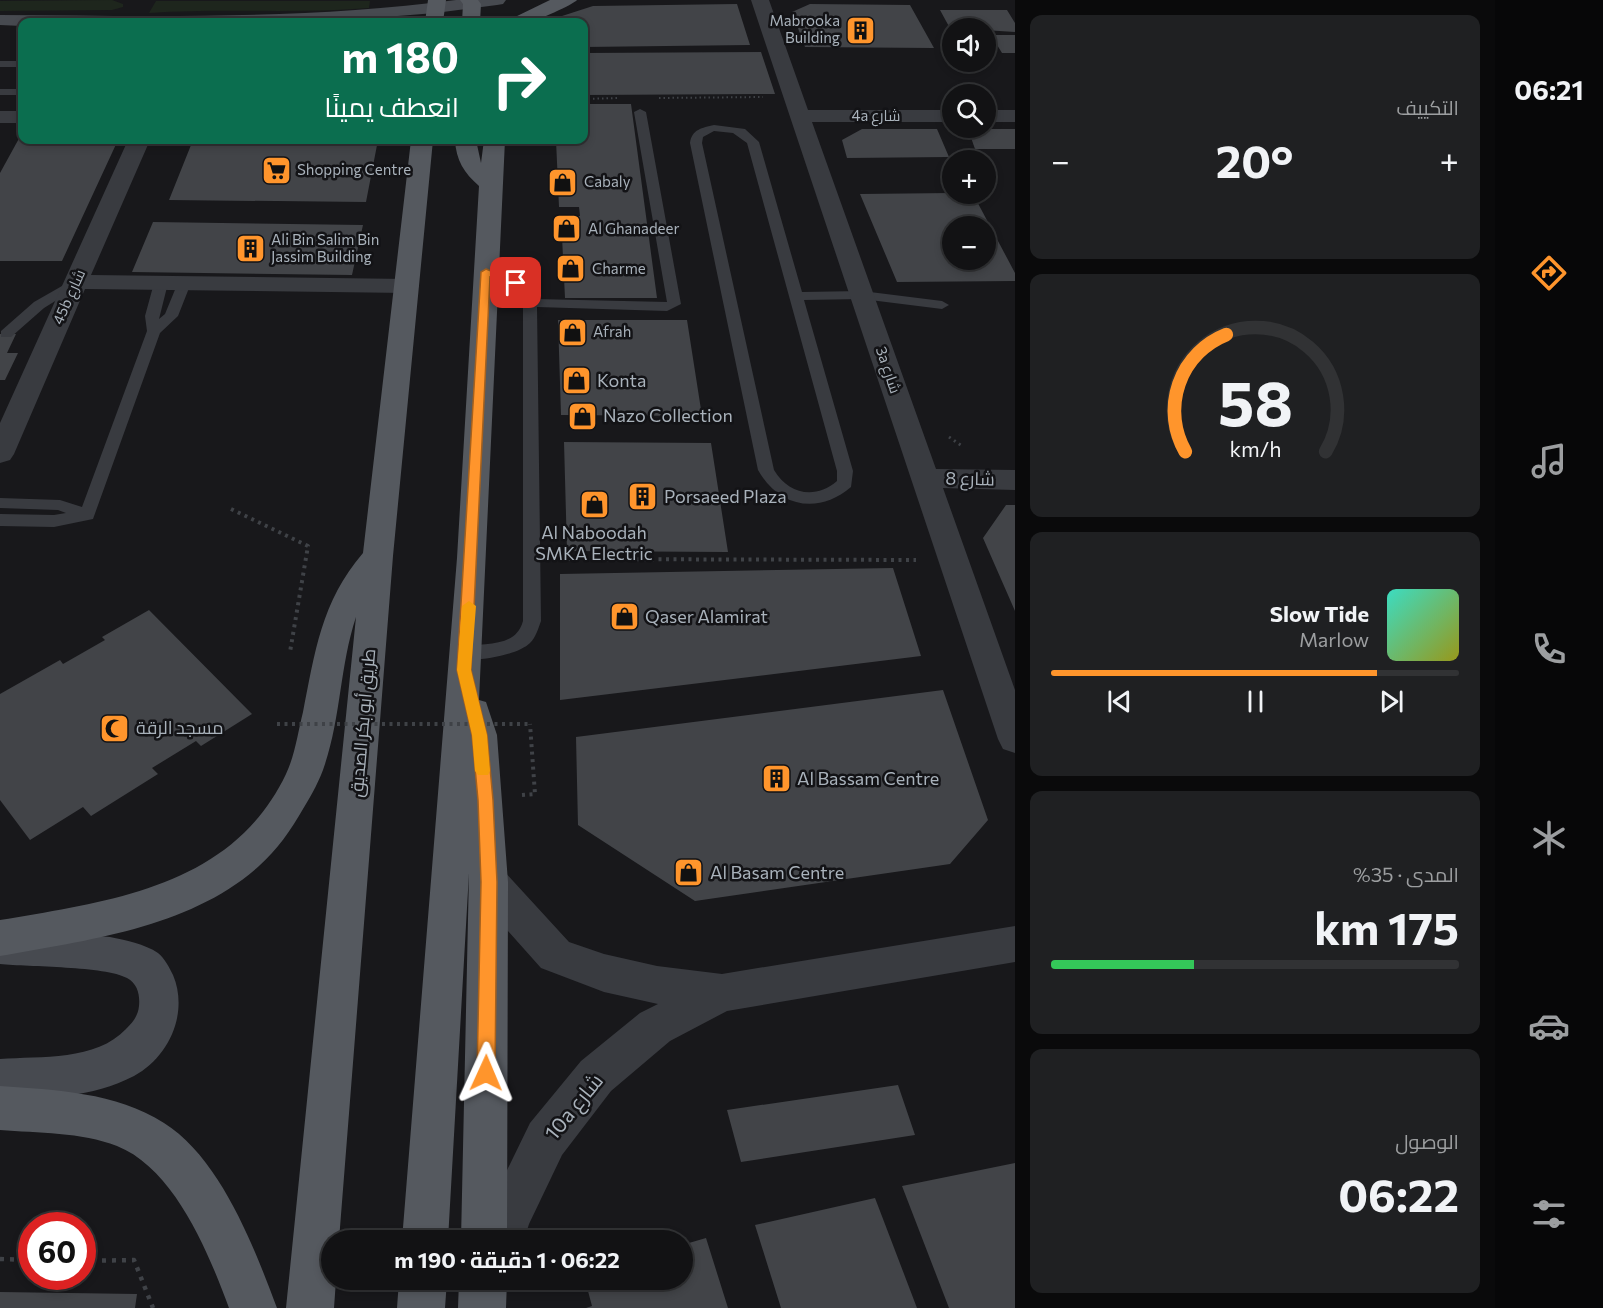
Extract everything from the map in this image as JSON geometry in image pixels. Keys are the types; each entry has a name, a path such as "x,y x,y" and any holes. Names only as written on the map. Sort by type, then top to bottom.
{"main road":[{"path":"505,18 506,0"},
{"path":"526,18 547,7 568,0"},
{"path":"470,2 471,18"},
{"name":"طريق أبو بكر الصديق","path":"310,1308 378,556 422,144"},
{"path":"466,144 467,158 472,167 490,184"},
{"path":"426,1230 465,662 494,144"},
{"path":"0,938 108,919 149,908 225,873 257,844 283,813 301,780 313,747 339,615 348,594 361,574 378,556"},
{"path":"465,662 480,735 489,882 484,1230"},
{"path":"0,1108 76,1114 113,1123 148,1138 178,1162 215,1222 253,1308"},
{"path":"421,1308 422,1290"},
{"path":"483,1290 483,1308"}],"street":[{"path":"314,18 436,10 470,2 497,0"},
{"name":"3a شارع","path":"760,0 1015,739"},
{"path":"0,18 112,17 130,13 142,4"},
{"path":"0,18 18,18"},
{"name":"4a شارع","path":"797,106 942,115"},
{"path":"996,116 1015,116"},
{"path":"0,117 18,117"},
{"name":"45b شارع","path":"0,454 137,144"},
{"path":"76,282 407,285"},
{"name":"شارع 8","path":"925,478 1015,480"},
{"name":"10a شارع","path":"489,882 555,954 604,974 657,985 722,993 1015,944"},
{"path":"0,946 122,957 143,966 157,982 160,1003 154,1027 139,1049 115,1065 88,1071 0,1080"},
{"name":"10a شارع","path":"504,1230 546,1139 596,1076 655,1027 722,993"},
{"path":"483,1308 488,1290"}],"lane":[{"path":"0,64 18,64"},
{"path":"0,92 18,92"},
{"path":"530,303 667,307 674,304 640,112"},
{"path":"727,128 749,136 753,142 796,296 845,471 845,483 836,493 820,498 801,498 783,492 771,482 766,470 696,143 697,136 703,131 727,128"},
{"path":"465,662 515,645 525,639 531,630 530,303 526,292 516,283 486,272"},
{"path":"6,333 21,318 47,299 76,282"},
{"path":"154,331 171,316 173,283"},
{"path":"87,515 154,331 152,316 173,283"},
{"path":"796,296 862,295 942,305"},
{"path":"0,503 60,506 87,515"},
{"path":"0,520 54,520 87,515"}],"path":[{"path":"653,98 797,106"},
{"path":"588,99 618,99"},
{"path":"231,509 308,546 294,633"},
{"path":"531,558 953,560"},
{"path":"277,724 530,724 535,794"},
{"path":"0,1259 18,1260"},
{"path":"96,1261 134,1260 153,1308"}],"shaded area":[{"path":"112,0 123,4 123,7 112,10 0,11 0,1"},
{"path":"156,1 370,1 369,8 341,10 149,13"}],"building":[{"path":"737,4 750,45 588,47 588,18 560,18 593,6"},
{"name":"Mabrooka Building","path":"810,4 910,5 934,48 805,47 792,12"},
{"path":"940,10 1007,10 1015,23 1015,32 996,31 996,18 944,18"},
{"path":"996,35 1015,35 1015,53 1002,53 996,43"},
{"path":"761,52 775,94 588,95 588,53"},
{"path":"588,104 631,104 657,298 565,298 561,216 580,216 579,207 559,207 556,144 588,144"},
{"path":"862,129 937,129 946,150 942,150 942,157 847,158 842,140"},
{"path":"996,129 1015,129 1015,149 975,149 971,138 996,138"},
{"path":"18,140 18,144 116,144 62,261 0,261 0,173"},
{"name":"Shopping Centre","path":"191,144 377,144 366,202 169,200"},
{"path":"942,193 942,204 978,204 985,216 942,216 942,270 996,270 996,237 1015,273 1015,281 897,282 860,194"},
{"name":"Ali Bin Salim Bin Jassim Building","path":"153,222 363,225 352,275 132,272"},
{"path":"558,320 687,320 702,416 561,415"},
{"path":"0,334 16,334 7,353 18,353 5,380 0,380"},
{"name":"Porsaeed Plaza","path":"564,442 711,443 728,552 567,551"},
{"path":"1006,505 1015,505 1015,611 983,538"},
{"path":"893,568 921,656 560,700 560,574"},
{"name":"مسجد الرقة","path":"149,610 252,714 201,746 196,741 152,768 158,774 91,816 83,807 30,840 0,800 0,694 60,660 63,664 105,640 102,637"},
{"name":"Al Bassam Centre","path":"943,690 988,820 950,864 695,901 578,825 576,737"},
{"path":"898,1085 915,1135 741,1162 727,1110"},
{"path":"1015,1163 1015,1308 949,1308 902,1186"},
{"path":"875,1198 917,1308 781,1308 755,1225"},
{"path":"706,1238 728,1308 586,1308 592,1306 588,1290 693,1290 693,1242"},
{"path":"0,1292 137,1294 135,1308 0,1308"}],"slow traffic":[{"path":"469,606 464,670 480,735 483,771"}],"place":[{"name":"Mabrooka Building","path":"861,30"},
{"name":"Shopping Centre","path":"276,170"},
{"name":"Cabaly","path":"563,182"},
{"name":"Al Ghanadeer","path":"567,229"},
{"name":"Ali Bin Salim Bin Jassim Building","path":"250,249"},
{"name":"Charme","path":"571,269"},
{"name":"Afrah","path":"572,332"},
{"name":"Konta","path":"576,381"},
{"name":"Nazo Collection","path":"582,416"},
{"name":"Porsaeed Plaza","path":"643,497"},
{"name":"Al Naboodah SMKA Electric","path":"594,504"},
{"name":"Qaser Alamirat","path":"624,617"},
{"name":"مسجد الرقة","path":"115,728"},
{"name":"Al Bassam Centre","path":"776,779"},
{"name":"Al Basam Centre","path":"689,873"}],"route":[{"path":"486,1073 489,882 485,800 480,735 464,670 472,558 486,272 516,283"}]}
